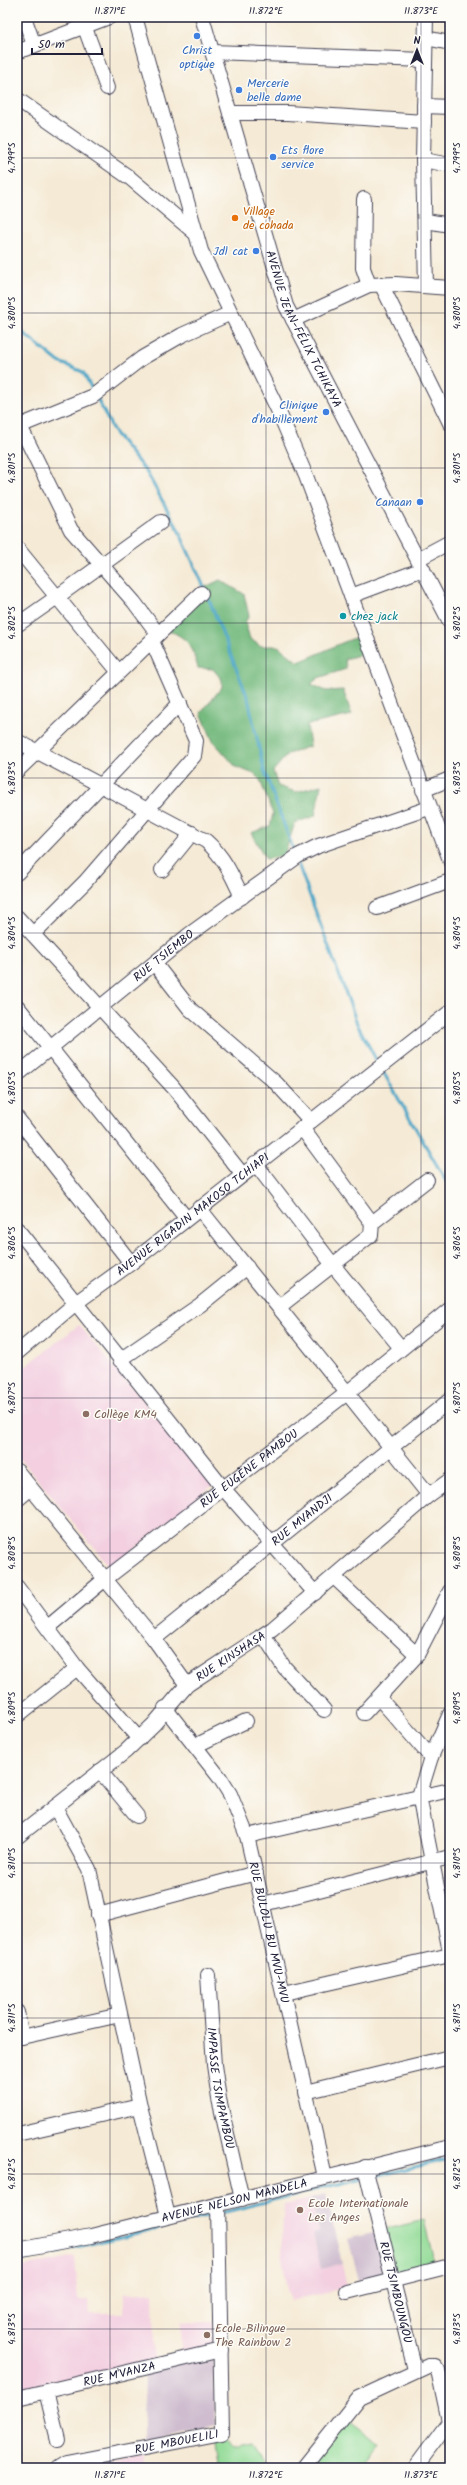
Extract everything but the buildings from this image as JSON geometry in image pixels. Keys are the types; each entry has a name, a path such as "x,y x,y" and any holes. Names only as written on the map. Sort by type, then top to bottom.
{"street":[{"path":"24,17 34,45"},
{"path":"17,52 82,22 110,17"},
{"path":"135,17 195,233 208,269 293,446 450,860"},
{"name":"AVENUE JEAN-FÉLIX TCHIKAYA","path":"202,17 277,276 293,320 450,622"},
{"path":"426,17 423,160 426,221 426,286"},
{"path":"82,22 107,88"},
{"path":"426,38 450,43"},
{"path":"212,52 425,60"},
{"path":"17,99 130,178 195,233"},
{"path":"424,106 450,107"},
{"path":"230,113 288,113 424,122"},
{"path":"423,160 450,165"},
{"path":"364,198 363,268 375,285 450,423"},
{"path":"426,221 450,225"},
{"path":"293,320 375,285 450,288"},
{"path":"33,934 85,882 194,756 196,741 155,637 102,565 71,530 19,426 93,396 142,358 182,335 230,313"},
{"path":"17,625 161,522"},
{"path":"351,596 420,564 450,542"},
{"path":"17,548 118,671"},
{"path":"17,771 118,671 201,593"},
{"path":"17,873 100,784 180,703"},
{"path":"17,741 206,841 217,850 228,865 242,897"},
{"path":"423,790 450,779"},
{"name":"RUE TSIEMBO","path":"17,1075 52,1049 190,934 298,856 318,846 429,808"},
{"path":"162,870 192,833"},
{"path":"377,908 450,881"},
{"path":"17,917 173,1087 242,1174"},
{"path":"155,964 190,1009 276,1083 306,1124 372,1223 371,1235 279,1307"},
{"path":"17,1006 186,1218"},
{"name":"AVENUE RIGADIN MAKOSO TCHIAPI","path":"18,1350 77,1302 130,1263 255,1163 450,1012"},
{"path":"17,1118 130,1263"},
{"path":"255,1163 333,1265 400,1348"},
{"path":"372,1223 427,1180"},
{"path":"199,1208 428,1495"},
{"path":"17,1229 77,1302 120,1360 223,1488 315,1593"},
{"path":"120,1360 200,1305 247,1267"},
{"name":"RUE EUGÈNE PAMBOU","path":"48,1627 104,1580 347,1393 400,1348 450,1309"},
{"name":"RUE MVANDJI","path":"154,1639 450,1400"},
{"path":"17,1471 104,1580 154,1639 187,1684"},
{"name":"RUE KINSHASA","path":"17,1837 139,1739 187,1684 264,1636 428,1495 450,1480"},
{"path":"17,1500 30,1489"},
{"path":"334,1577 417,1655"},
{"path":"364,1713 417,1655 450,1591"},
{"path":"19,1592 48,1627 77,1668 139,1739"},
{"path":"264,1636 292,1676 324,1710"},
{"path":"17,1716 77,1668"},
{"path":"379,1698 430,1757"},
{"name":"RUE BULOLU BU MVU-MVU","path":"165,1708 230,1794 247,1836 325,2177"},
{"path":"450,1714 446,1733 430,1757 420,1796 431,1861 447,1917 450,1952"},
{"path":"195,1746 246,1721"},
{"path":"100,1771 137,1816"},
{"path":"247,1836 450,1790"},
{"path":"55,1807 86,1860 140,2106 168,2216"},
{"path":"263,1904 431,1861 450,1858"},
{"path":"98,1915 256,1873"},
{"path":"284,1993 450,1955"},
{"name":"IMPASSE TSIMPAMBOU","path":"208,1975 218,2099 242,2199"},
{"path":"17,2012 19,2037 120,2015"},
{"path":"306,2092 450,2057"},
{"path":"17,2134 140,2106"},
{"name":"AVENUE NELSON MANDELA","path":"17,2250 91,2236 450,2147"},
{"name":"RUE TSIMBOUNGOU","path":"365,2167 415,2370"},
{"path":"218,2204 221,2350"},
{"path":"347,2292 450,2266"},
{"name":"RUE M'VANZA","path":"17,2398 221,2350"},
{"name":"RUE MBOUELILI","path":"59,2468 74,2462 219,2434 224,2430 221,2350"},
{"path":"303,2468 359,2398 415,2370 435,2366 446,2383 450,2424 415,2468"},
{"path":"46,2391 58,2440"}],"shaded area":[{"name":"Collège KM4","path":"79,1325 214,1484 111,1568 17,1455 17,1373"},
{"path":"326,2195 342,2264 321,2269 313,2234 319,2232 311,2199"},
{"path":"311,2199 319,2233 313,2234 321,2269 342,2264 347,2287 290,2301 281,2252 284,2205"},
{"path":"377,2231 389,2278 360,2284 348,2238"},
{"path":"75,2256 78,2300 88,2300 89,2313 124,2313 124,2294 153,2292 154,2361 20,2396 20,2379 17,2377 17,2268"},
{"path":"213,2321 214,2348 182,2355 181,2322"},
{"path":"214,2354 215,2426 144,2443 145,2370"},
{"path":"144,2454 147,2468 104,2468 102,2463"}],"green space":[{"path":"220,580 244,594 249,616 245,622 250,639 261,646 278,646 298,662 365,635 370,652 345,659 346,669 318,678 311,684 326,691 343,690 352,715 307,725 310,746 288,754 273,771 278,786 296,792 321,785 315,816 295,823 284,856 266,859 251,833 270,826 273,814 260,780 254,774 236,767 213,741 201,713 222,687 222,680 213,669 198,668 193,653 187,642 178,635 163,628 199,590"},
{"path":"424,2220 435,2266 397,2276 383,2230"},
{"path":"346,2419 378,2443 358,2468 308,2468"},
{"path":"225,2437 234,2445 254,2441 272,2468 219,2468 214,2438"}],"waterway":[{"path":"17,328 59,362 83,372 93,391"},
{"path":"97,398 114,432 147,473 178,529 204,587 248,698 264,770 295,854"},
{"path":"297,861 358,1026 378,1063"},
{"path":"382,1070 450,1188"},
{"path":"371,2177 450,2159"},
{"path":"221,2213 363,2178"},
{"path":"17,2261 214,2215"}],"place":[{"name":"Christ optique","path":"197,36"},
{"name":"Mercerie belle dame","path":"239,90"},
{"name":"Ets flore service","path":"273,157"},
{"name":"Village de cohada","path":"235,218"},
{"name":"Jdl cat","path":"256,251"},
{"name":"Clinique d'habillement","path":"326,412"},
{"name":"Canaan","path":"420,502"},
{"name":"chez jack","path":"343,616"},
{"name":"Collège KM4","path":"86,1414"},
{"name":"Ecole Internationale Les Anges","path":"300,2210"},
{"name":"Ecole Bilingue The Rainbow 2","path":"207,2335"}]}
